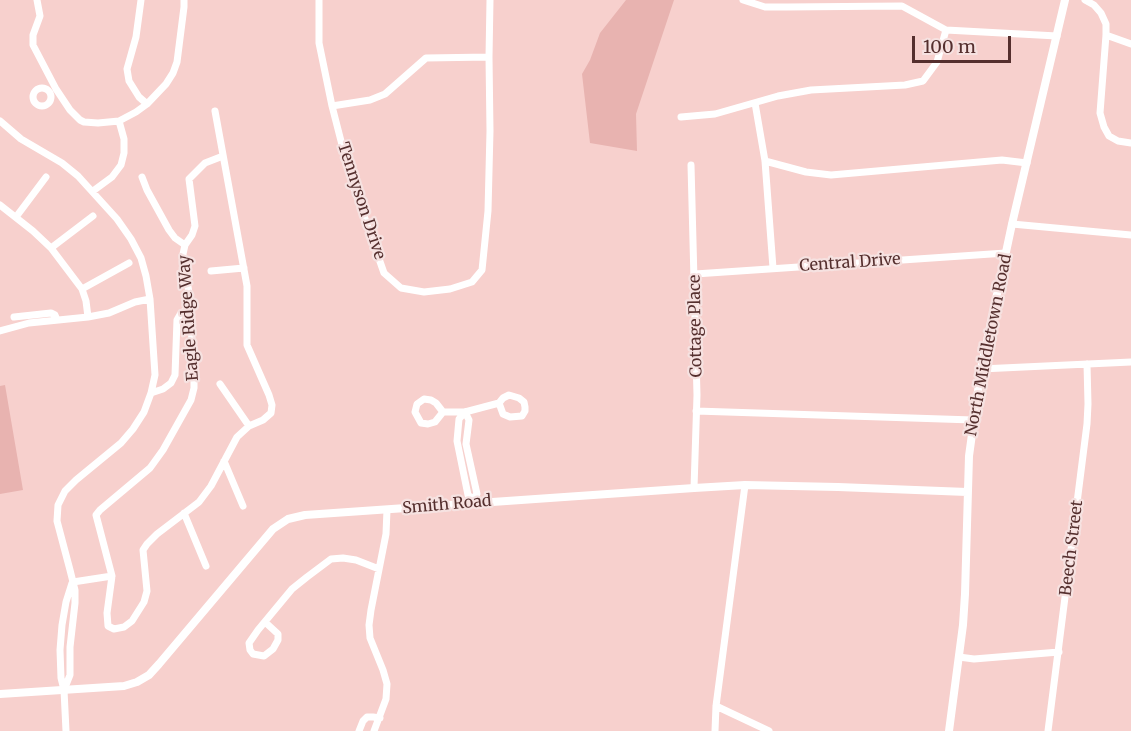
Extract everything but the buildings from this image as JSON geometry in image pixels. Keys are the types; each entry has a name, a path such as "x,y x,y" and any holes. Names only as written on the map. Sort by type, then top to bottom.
{"street":[{"path":"37,0 40,16 33,35 33,45 52,89 80,120 98,123 119,121 136,112 166,84 177,62 184,0"},
{"path":"141,0 136,37 127,69 129,81 139,97 147,104"},
{"name":"Tennyson Drive","path":"319,0 319,43 332,106 350,176 384,273 401,288 424,292 450,289 472,282 482,270 488,200 490,0"},
{"path":"743,0 765,6 787,7 902,6 946,30 1057,36"},
{"name":"North Middletown Road","path":"949,731 965,594 969,456 981,369 1012,224 1065,0"},
{"path":"1085,0 1094,5 1106,24 1100,113 1104,127 1109,136 1118,141 1131,143"},
{"path":"681,117 715,114 778,96 811,90 905,85 923,81 937,62 946,30"},
{"path":"1106,35 1131,44"},
{"path":"332,106 385,94 426,58 489,57"},
{"path":"755,103 765,160 773,268"},
{"path":"215,111 223,156"},
{"path":"0,121 21,139 62,163 78,176 117,219 141,258 150,299 155,375 144,411 134,429 122,443 76,480 65,491 58,505 57,521 73,582 75,603 70,646 70,675 64,690 66,731"},
{"path":"93,191 111,177 121,165 124,139 119,121"},
{"name":"Eagle Ridge Way","path":"223,156 247,286 247,345 269,395 272,405 271,413 263,420 249,426 237,437 211,486 199,502 156,534 143,550 147,591 144,602 132,621 124,627 114,629 108,626 107,614 112,576 96,515 150,468 186,411 194,388 190,308 183,254 185,244 195,226 189,179 205,163 223,156"},
{"path":"765,160 806,172 831,175 1002,160 1027,164"},
{"name":"Cottage Place","path":"691,165 697,395 694,488"},
{"path":"16,218 46,177"},
{"path":"142,177 175,238 185,244"},
{"path":"0,205 51,248 82,290 88,317"},
{"path":"51,248 93,216"},
{"path":"1012,224 1131,235"},
{"name":"Central Drive","path":"695,274 1006,253"},
{"path":"82,290 129,263"},
{"path":"211,271 244,268"},
{"path":"0,331 29,323 109,313 135,302 150,299"},
{"path":"151,393 163,389 171,383 175,375 177,320 181,313 190,308"},
{"path":"14,317 51,313 57,320"},
{"path":"981,369 1131,362"},
{"name":"Beech Street","path":"1048,731 1087,424 1087,364"},
{"path":"220,384 249,426"},
{"path":"443,412 465,412 499,403"},
{"path":"696,411 973,420"},
{"path":"465,412 469,420 466,444 477,494 474,501 468,495 457,441 459,419 465,412"},
{"path":"224,461 243,506"},
{"path":"464,474 472,473"},
{"path":"714,731 745,486"},
{"name":"Smith Road","path":"0,694 124,686 150,675 261,541 288,519 305,515 474,501 745,486 967,492"},
{"path":"374,731 386,699 387,684 370,638 369,625 386,534 387,510"},
{"path":"184,513 206,566"},
{"path":"266,622 279,634 278,640 273,649 264,656 254,654 250,650 249,643 292,589 331,559 356,560 379,569"},
{"path":"73,582 112,576"},
{"path":"959,657 975,659 1059,652"},
{"path":"717,706 769,731"},
{"path":"358,731 367,717 380,718"}],"shaded area":[{"path":"626,0 674,0 636,114 637,151 590,143 582,74 600,33"},
{"path":"5,385 23,490 0,494 0,386"}]}
